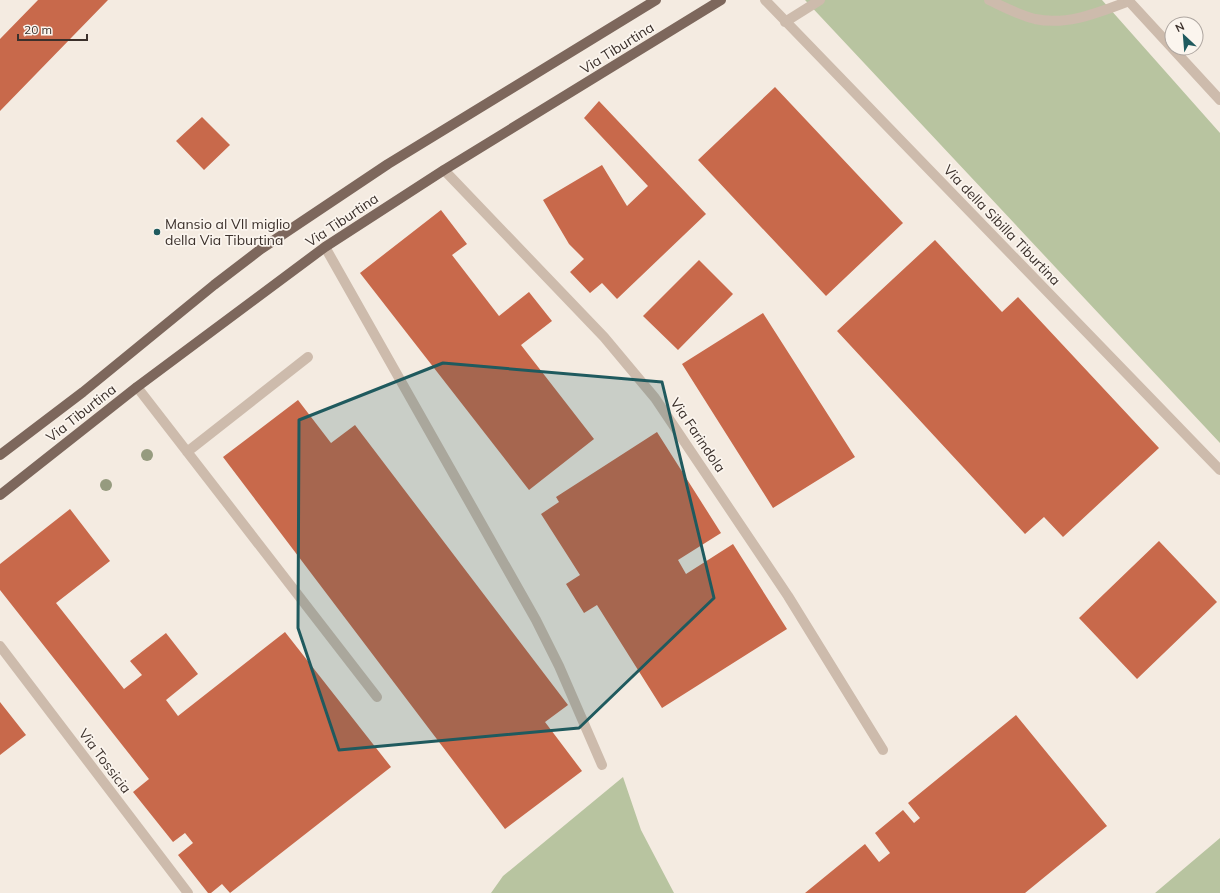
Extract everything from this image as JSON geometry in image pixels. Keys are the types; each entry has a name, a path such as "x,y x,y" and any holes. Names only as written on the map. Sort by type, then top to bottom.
{"main road":[{"name":"Via Tiburtina","path":"0,455 82,392 214,285 267,245 388,164 656,0"},
{"name":"Via Tiburtina","path":"0,495 137,387 325,247 444,170 721,0"}],"street":[{"name":"Via della Sibilla Tiburtina","path":"764,0 1220,470"},
{"path":"785,22 820,0"},
{"path":"989,0 1022,16 1036,20 1053,21 1085,16 1129,1 1220,100"},
{"name":"Via Farindola","path":"444,170 604,337 660,404 788,596 883,750"},
{"path":"325,247 536,620 559,666 602,766"},
{"path":"187,452 308,357"},
{"path":"137,387 377,697"},
{"name":"Via Tossicia","path":"0,646 188,893"}],"highlighted area":[{"path":"443,363 662,382 714,598 579,728 339,750 298,628 299,420"}],"green space":[{"path":"805,0 1102,0 1220,133 1220,443"},
{"path":"623,777 641,830 674,893 491,893 503,876"},
{"path":"1220,838 1220,893 1155,893"}],"building":[{"path":"38,0 108,0 0,111 0,39"},
{"path":"775,87 903,223 826,296 698,160"},
{"path":"599,101 706,214 617,299 602,283 590,293 570,272 584,259 569,244 543,200 602,165 627,206 648,186 584,118"},
{"path":"202,117 230,145 204,170 176,141"},
{"path":"441,210 467,244 452,255 499,316 529,292 552,321 521,345 594,439 529,490 360,273"},
{"path":"935,240 1002,312 1018,297 1159,448 1063,537 1044,517 1025,534 837,331"},
{"path":"699,260 733,294 678,350 643,316"},
{"path":"763,313 855,457 773,508 682,364"},
{"path":"298,400 331,443 355,425 568,705 545,722 582,771 505,829 223,457"},
{"path":"657,432 721,533 678,560 686,574 733,544 787,629 662,708 597,605 584,613 566,584 580,575 541,514 559,502 556,497"},
{"path":"70,509 110,561 56,603 124,689 142,675 130,661 166,633 198,674 166,700 178,716 285,632 391,767 230,893 222,884 211,893 208,893 178,855 193,843 185,833 173,842 133,792 149,779 0,590 0,564"},
{"path":"1159,541 1217,602 1137,679 1079,618"},
{"path":"0,702 26,735 0,755"},
{"path":"1016,715 1107,826 1025,893 805,893 865,844 879,862 890,853 875,833 903,810 914,823 920,818 908,803"}],"place":[{"name":"Mansio al VII miglio della Via Tiburtina","path":"157,232"}]}
